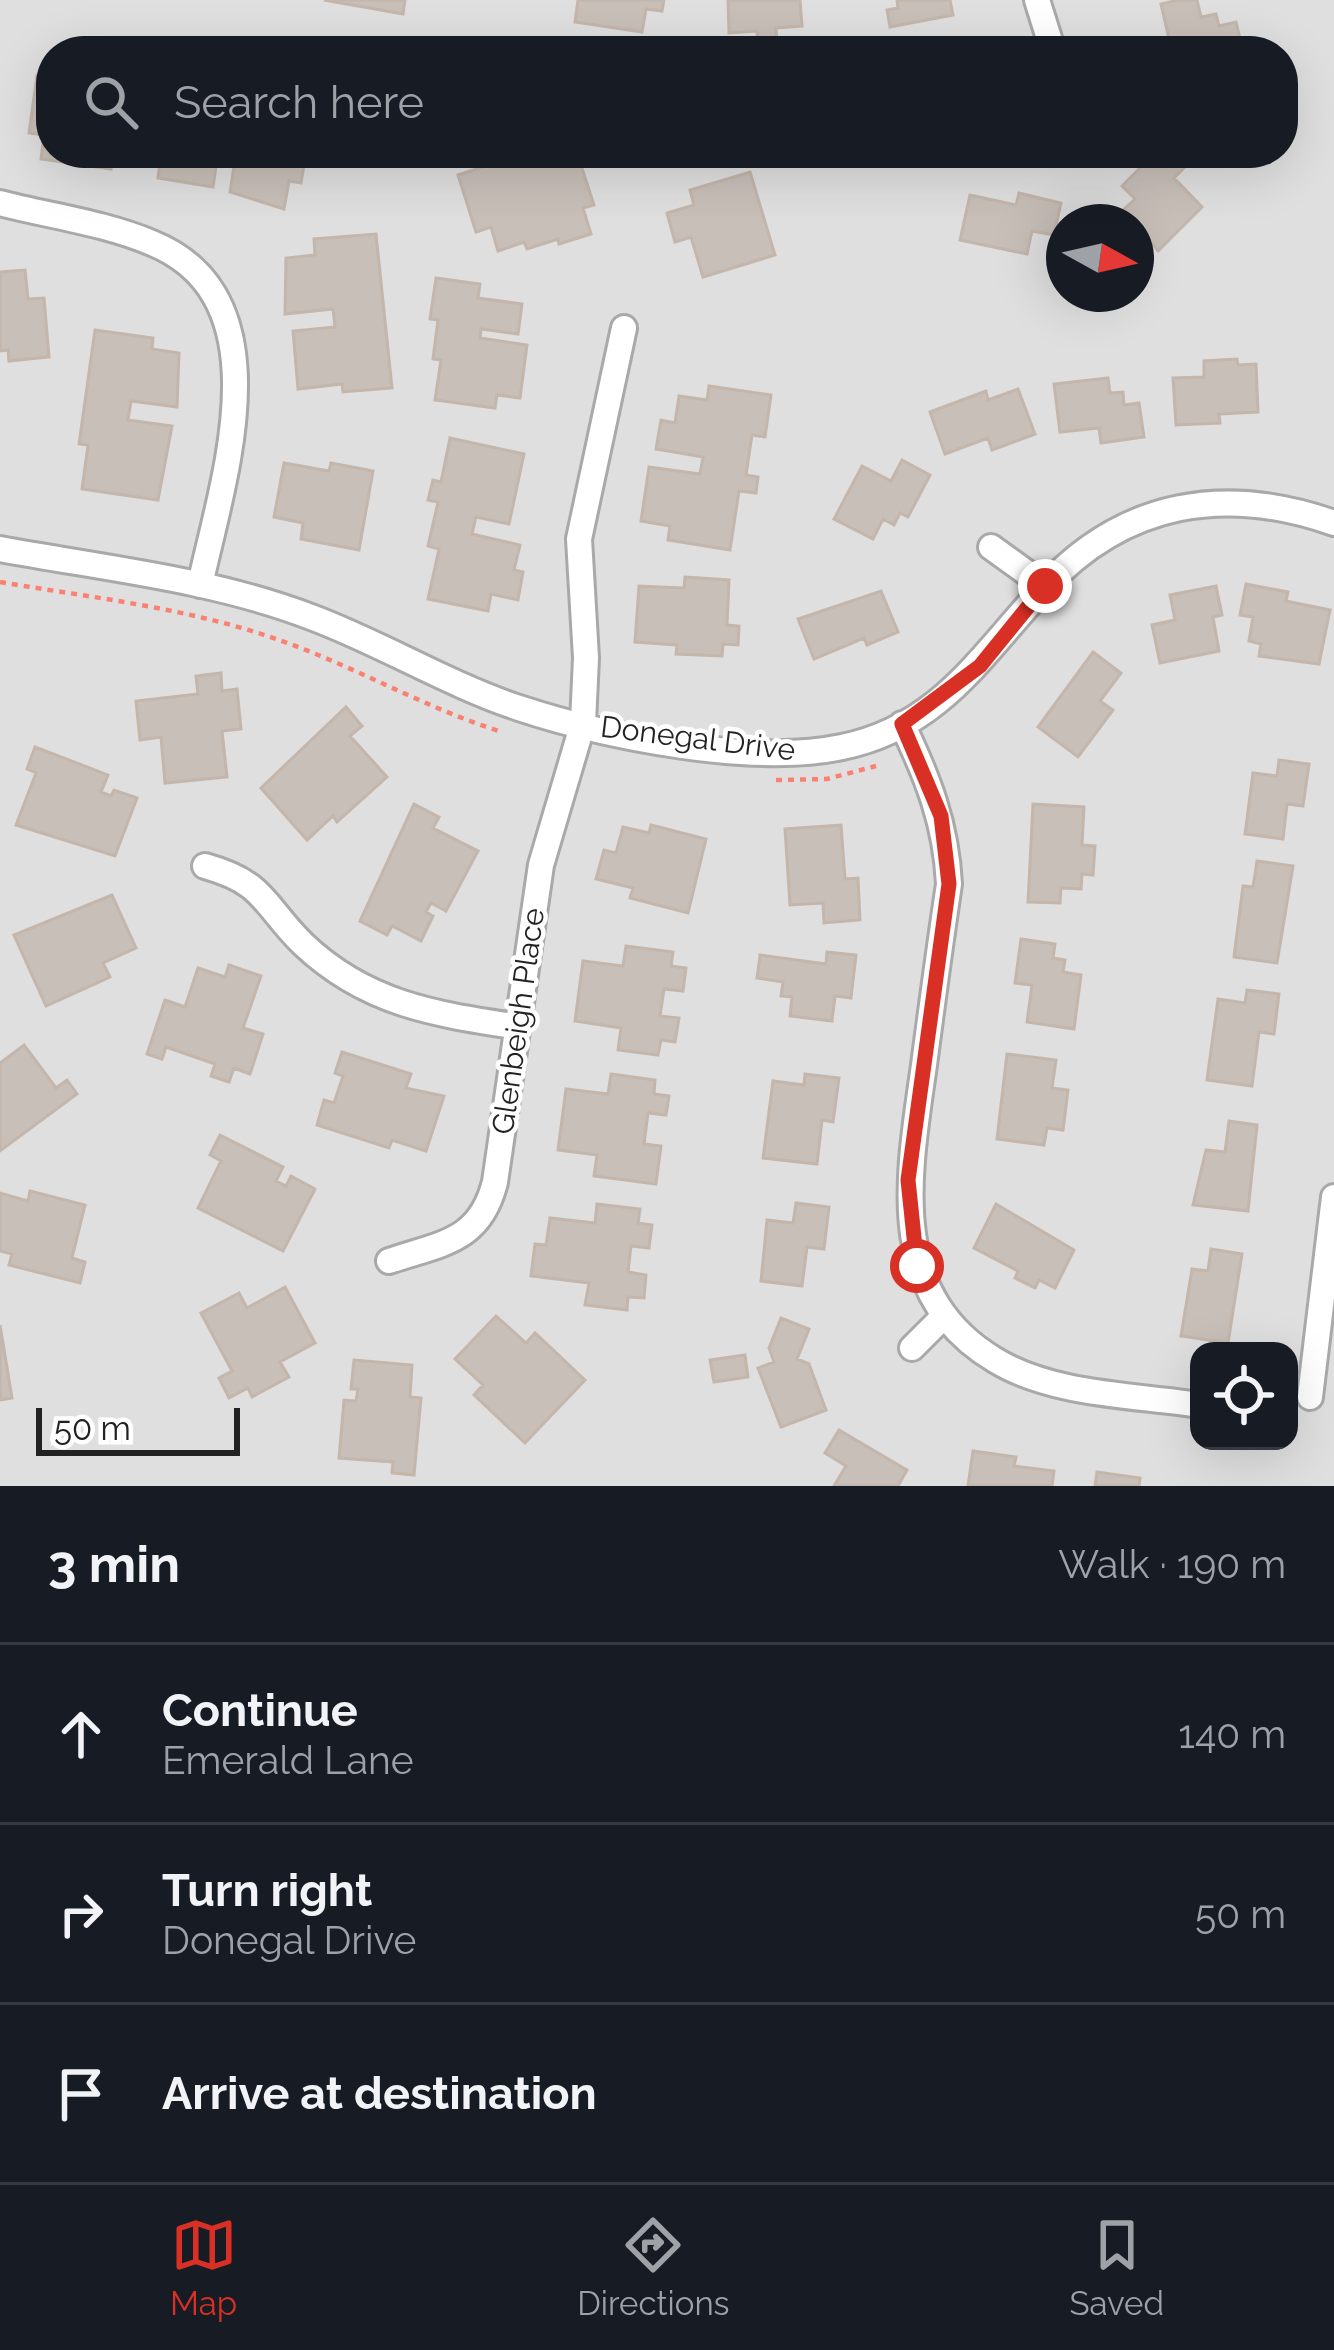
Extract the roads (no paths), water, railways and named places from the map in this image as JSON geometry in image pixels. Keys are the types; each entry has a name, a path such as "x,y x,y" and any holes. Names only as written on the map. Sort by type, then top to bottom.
{"street":[{"path":"1037,0 1048,36"},
{"path":"0,203 155,243 186,261 212,293 227,326 236,371 237,415 200,585"},
{"name":"Glenbeigh Place","path":"389,1262 464,1236 488,1211 541,865 583,723 586,658 579,539 624,328"},
{"name":"Donegal Drive","path":"0,549 200,585 311,617 519,708 583,723 784,754 857,744 902,724 980,666 1045,586 1091,546 1144,517 1204,502 1261,501 1334,523"},
{"path":"991,548 1045,586"},
{"path":"902,724 929,780 947,850 949,884 908,1180 917,1266 944,1316 994,1360 1019,1372 1190,1403"},
{"path":"206,866 242,876 300,941 370,993 418,1012 514,1026"},
{"path":"1334,1197 1299,1400 1334,1408"},
{"path":"912,1348 944,1316"}]}
